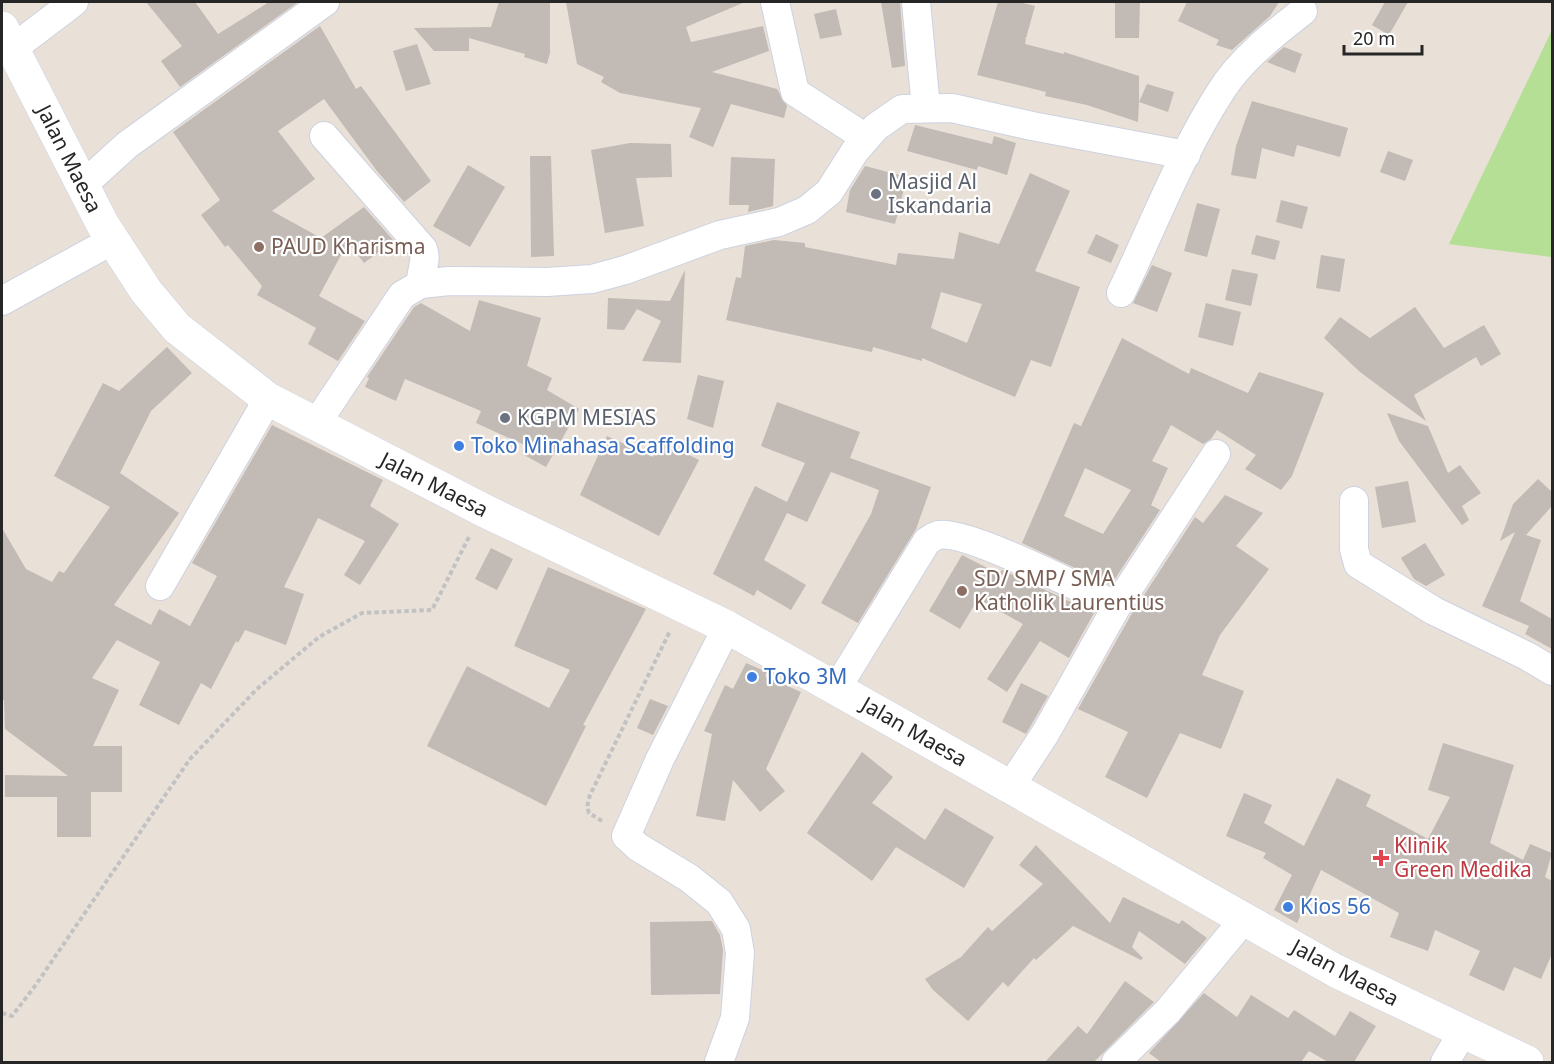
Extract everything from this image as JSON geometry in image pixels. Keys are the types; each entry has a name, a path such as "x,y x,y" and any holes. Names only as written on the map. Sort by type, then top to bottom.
{"street":[{"path":"7,39 74,2"},
{"path":"83,185 127,145 325,2"},
{"path":"775,2 795,92 866,138"},
{"path":"916,2 926,108"},
{"path":"1120,293 1186,155 1221,90 1274,34 1303,11"},
{"name":"Jalan Maesa","path":"7,39 113,240 146,291 177,328 268,399 483,510 727,627 1336,971 1527,1062"},
{"path":"316,424 402,295 421,284 449,281 548,282 592,279 625,270 720,235 779,222 807,210 829,192 866,138 902,109 952,108 977,112 1032,126 1186,155"},
{"path":"324,136 423,249 426,257 421,284"},
{"path":"2,301 113,240"},
{"path":"160,586 268,399"},
{"path":"1010,787 1045,735 1117,606 1216,454"},
{"path":"1353,501 1354,549 1358,564 1434,611 1527,656 1552,671"},
{"path":"837,688 927,541 938,534 972,542 1036,567 1117,606"},
{"path":"719,1062 735,1018 740,953 736,929 719,902 689,878 638,847 626,836 660,759 727,627"},
{"path":"1116,1062 1168,1011 1245,918"},
{"path":"1445,1062 1463,1032"}],"path":[{"path":"2,1013 12,1016 35,987 190,759 257,689 319,637 362,613 432,610 483,510"},
{"path":"626,836 589,813 587,807 683,604"}],"green space":[{"path":"1552,30 1552,257 1448,244 1449,244"}],"building":[{"path":"146,2 195,2 218,34 269,2 298,2 180,87 161,61 182,46"},
{"path":"499,2 550,2 550,53 547,64 524,57 525,54 469,38 469,51 434,51 414,28 491,27"},
{"path":"566,2 745,2 686,27 691,42 763,26 769,51 712,72 777,89 787,106 784,118 731,104 713,147 689,137 701,108 620,93 601,82 604,77 577,64"},
{"path":"881,2 900,2 905,66 892,68"},
{"path":"998,2 1018,2 1035,6 1026,38 1024,38 1026,39 1025,44 1064,54 1064,52 1139,76 1138,122 1087,105 1045,96 1046,92 977,75"},
{"path":"1115,2 1140,2 1139,38 1115,38"},
{"path":"1187,2 1279,2 1270,16 1232,50 1216,45 1219,40 1178,21"},
{"path":"1385,2 1408,2 1389,35 1372,25"},
{"path":"836,9 842,35 820,39 814,14"},
{"path":"320,26 356,89 361,86 431,181 404,202 377,171 324,99 278,131 315,179 272,211 321,238 364,207 394,241 364,263 348,242 319,296 365,321 338,361 308,344 316,328 257,295 262,286 228,245 225,247 201,215 220,200 173,132"},
{"path":"417,44 431,84 406,91 393,51"},
{"path":"1284,47 1302,54 1295,73 1267,62"},
{"path":"1147,84 1174,92 1168,112 1139,102"},
{"path":"1252,101 1348,128 1340,157 1297,145 1294,157 1262,148 1256,179 1231,175 1236,146"},
{"path":"915,125 992,144 994,136 1016,143 1007,175 978,166 977,170 907,151"},
{"path":"630,143 671,144 672,177 636,178 644,226 605,233 591,150"},
{"path":"1388,151 1413,160 1405,181 1380,172"},
{"path":"530,156 551,156 554,256 531,257"},
{"path":"731,157 775,159 773,206 748,212 749,205 729,205"},
{"path":"468,165 505,187 470,247 433,226"},
{"name":"Masjid Al Iskandaria","path":"865,166 907,177 895,224 846,212 850,190"},
{"path":"1030,173 1070,191 1035,271 1080,287 1051,367 1031,360 1015,397 922,358 922,361 873,347 872,352 726,320 736,277 741,278 745,246 774,240 805,243 805,247 896,265 898,253 954,259 959,232 999,244","holes":["941,292 982,304 967,343 931,328"]},
{"path":"1281,200 1308,207 1302,229 1276,222"},
{"path":"1197,203 1220,209 1207,257 1184,251"},
{"path":"1096,234 1119,245 1111,263 1087,253"},
{"path":"1256,235 1280,241 1275,260 1251,254"},
{"path":"1321,255 1345,259 1340,292 1316,288"},
{"path":"1152,265 1172,273 1157,312 1133,303"},
{"path":"1232,269 1258,274 1251,306 1225,300"},
{"path":"685,270 681,363 642,361 661,321 637,309 624,330 607,329 608,298 670,301"},
{"path":"479,300 541,318 527,366 552,378 547,390 579,409 546,467 524,455 529,447 476,423 481,411 405,379 396,401 365,387 369,378 367,377 414,307 421,303 470,331"},
{"path":"1206,303 1241,312 1233,346 1198,337"},
{"path":"1415,307 1444,348 1484,325 1501,354 1481,366 1476,357 1414,395 1426,421 1360,372 1324,338 1340,317 1370,338"},
{"path":"1122,338 1189,374 1191,368 1248,393 1259,372 1324,393 1292,476 1281,490 1245,469 1256,455 1217,430 1211,439 1203,444 1171,425 1152,461 1168,468 1151,505 1160,510 1111,585 1022,543 1074,423 1081,426","holes":["1085,468 1131,490 1103,534 1064,516"]},
{"path":"167,347 192,373 151,411 120,473 179,513 114,605 151,625 159,609 190,626 217,576 192,563 272,425 383,480 370,506 399,524 360,585 344,575 365,541 318,518 284,587 304,594 286,645 245,630 238,643 236,641 211,689 201,683 179,725 139,705 160,662 117,640 92,678 119,690 93,746 122,746 122,792 91,792 91,837 57,837 57,797 5,797 5,775 68,776 5,729 4,699 2,703 2,528 26,569 52,582 59,571 64,573 110,507 54,476 103,383 119,391"},
{"path":"698,375 724,381 713,428 687,419"},
{"path":"777,402 860,432 850,458 931,487 916,529 858,623 821,603 871,514 879,490 831,472 807,522 787,513 764,560 806,585 791,610 757,590 754,596 713,574 755,486 787,502 805,463 761,446"},
{"path":"1387,413 1428,426 1448,473 1460,465 1481,493 1462,506 1469,520 1462,525 1399,441"},
{"path":"607,436 653,457 661,441 699,460 659,536 580,495"},
{"path":"1538,479 1552,492 1552,506 1526,535 1541,540 1520,601 1552,619 1552,649 1525,634 1529,626 1482,606 1515,532 1500,541 1513,504"},
{"path":"1408,481 1416,522 1382,528 1375,487"},
{"path":"1225,495 1263,513 1236,546 1269,569 1220,635 1202,675 1244,691 1221,749 1180,733 1147,798 1105,777 1128,732 1078,709 1131,615 1195,517 1203,523"},
{"path":"1425,543 1445,575 1426,586 1414,579 1401,558"},
{"path":"491,548 513,559 497,590 475,579"},
{"path":"962,555 999,574 1002,570 1094,613 1069,658 1040,641 1007,692 987,679 1023,624 978,599 960,629 929,611"},
{"path":"548,567 646,609 583,725 586,726 546,806 427,746 467,666 549,708 570,670 514,646"},
{"path":"746,663 767,672 765,676 801,692 766,769 785,791 760,812 733,780 725,821 696,816 712,734 704,731 725,685 733,689"},
{"path":"1021,683 1048,696 1026,734 1002,722"},
{"path":"650,699 668,706 653,735 637,728"},
{"path":"1443,743 1514,765 1490,843 1523,860 1530,844 1552,853 1545,877 1552,881 1552,954 1541,979 1514,967 1504,991 1469,975 1480,951 1435,930 1428,951 1390,937 1399,913 1321,870 1297,923 1274,910 1292,875 1263,858 1266,853 1226,836 1244,793 1272,805 1264,823 1304,846 1337,778 1371,795 1366,806 1428,839 1450,797 1428,790"},
{"path":"862,752 893,777 872,803 925,840 945,808 994,837 964,888 896,847 872,881 807,833"},
{"path":"1036,845 1110,923 1123,897 1179,924 1182,920 1207,938 1185,964 1139,931 1132,947 1143,958 1141,960 1073,926 1036,960 1034,958 1008,987 1003,982 968,1021 933,990 925,979 961,957 988,927 992,931 1043,884 1019,865"},
{"path":"712,921 720,935 723,950 720,994 651,995 650,922"},
{"path":"1125,981 1154,1002 1094,1062 1045,1062 1078,1026 1087,1034"},
{"path":"1204,993 1237,1017 1251,995 1288,1018 1294,1010 1335,1036 1350,1011 1376,1026 1354,1062 1328,1062 1309,1051 1301,1062 1161,1062 1149,1053"}],"place":[{"name":"Masjid Al Iskandaria","path":"876,194"},
{"name":"PAUD Kharisma","path":"259,247"},
{"name":"KGPM MESIAS","path":"505,418"},
{"name":"Toko Minahasa Scaffolding","path":"459,446"},
{"name":"SD/ SMP/ SMA Katholik Laurentius","path":"962,591"},
{"name":"Toko 3M","path":"752,677"},
{"name":"Klinik Green Medika","path":"1381,858"},
{"name":"Kios 56","path":"1288,907"}]}
